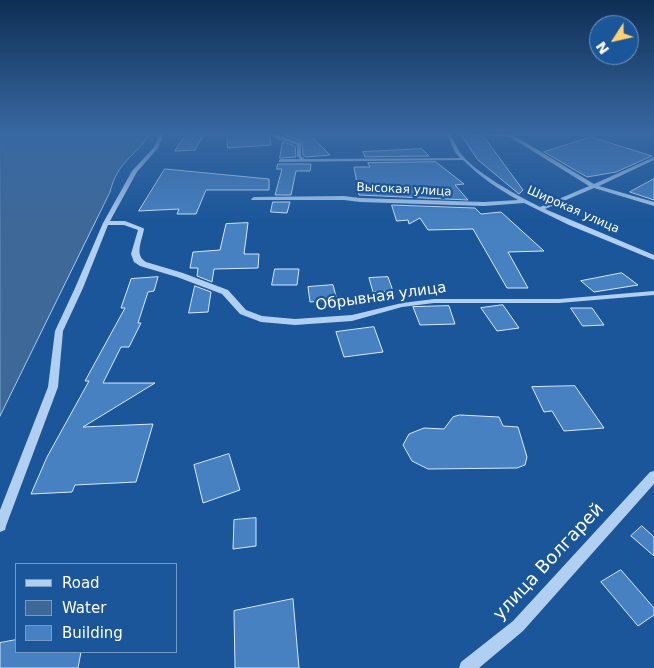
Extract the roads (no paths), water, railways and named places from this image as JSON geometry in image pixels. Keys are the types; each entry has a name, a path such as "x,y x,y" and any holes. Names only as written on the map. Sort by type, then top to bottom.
{"street":[{"path":"0,526 53,387 59,331 80,288 106,223 135,172 142,164"},
{"name":"Широкая улица","path":"468,164 480,174 523,201 654,258"},
{"path":"557,164 593,186 654,204"},
{"path":"540,209 571,198 641,164"},
{"name":"Высокая улица","path":"254,199 344,198 484,204 523,201"},
{"name":"Обрывная улица","path":"106,223 125,223 141,229 135,254 137,260 143,264 225,292 243,312 261,319 295,322 352,318 402,305 434,301 559,301 654,293"},
{"name":"улица Волгарей","path":"467,668 518,626 654,476"}],"water":[{"path":"0,164 124,164 113,181 110,192 0,416"}]}
